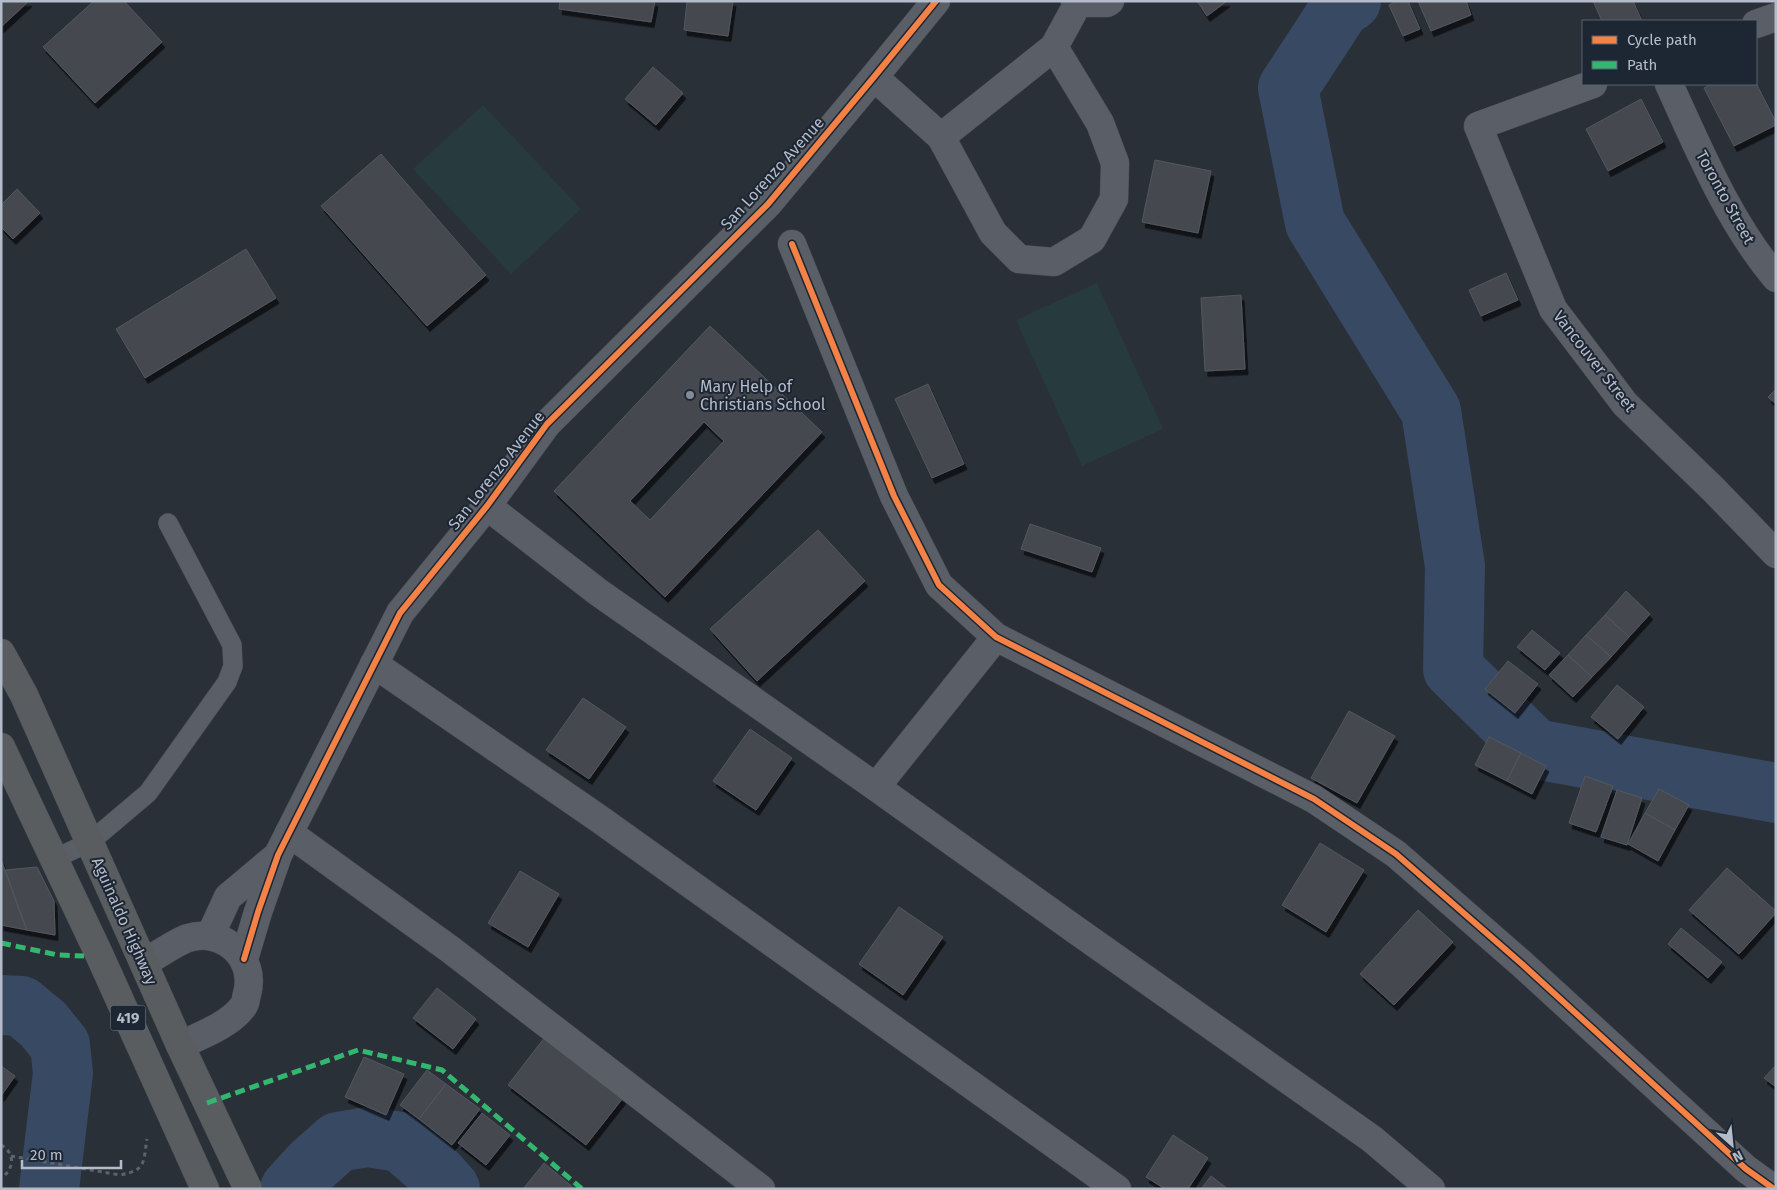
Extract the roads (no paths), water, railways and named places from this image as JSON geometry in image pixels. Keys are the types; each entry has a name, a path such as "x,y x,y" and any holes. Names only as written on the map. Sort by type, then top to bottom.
{"highway":[{"name":"Aguinaldo Highway","path":"1,653 24,695 129,933 248,1189"},
{"name":"419","path":"1,747 103,962 203,1184"}],"street":[{"name":"San Lorenzo Avenue","path":"244,959 258,912 284,844 400,613 487,506 547,424 768,204 936,1"},
{"path":"941,137 1054,47 1076,2 1107,3 1110,1"},
{"path":"1757,24 1776,17"},
{"path":"874,77 941,137 993,233 1020,260 1054,262 1092,239 1114,199 1115,163 1100,123 1054,47"},
{"name":"Vancouver Street","path":"1590,85 1478,126 1552,309 1625,404 1776,554"},
{"name":"Toronto Street","path":"1669,85 1714,182 1763,263 1776,278"},
{"path":"792,244 894,496 939,586 996,638 1314,798 1396,854 1522,964 1746,1169 1774,1189"},
{"path":"487,506 598,592 1372,1139 1431,1189"},
{"path":"876,787 996,638"},
{"path":"374,664 598,818 1117,1189"},
{"name":"San Lorenzo Avenue","path":"210,936 228,897 284,844"},
{"path":"284,844 451,950 761,1189"},
{"path":"144,963 188,938 210,936 230,944 244,959 250,984 244,1004 224,1024 180,1045"}],"lane":[{"path":"54,859 90,842 148,793 227,682 233,666 232,645 168,523"}],"waterway":[{"path":"1351,1 1341,7 1288,88 1315,223 1431,411 1455,566 1453,669 1535,749 1776,793"},
{"path":"1,1005 21,1006 43,1024 60,1045 63,1073 49,1189"},
{"path":"290,1189 312,1165 338,1142 367,1137 401,1142 431,1168 450,1189"}],"place":[{"name":"Mary Help of Christians School","path":"690,395"}]}
